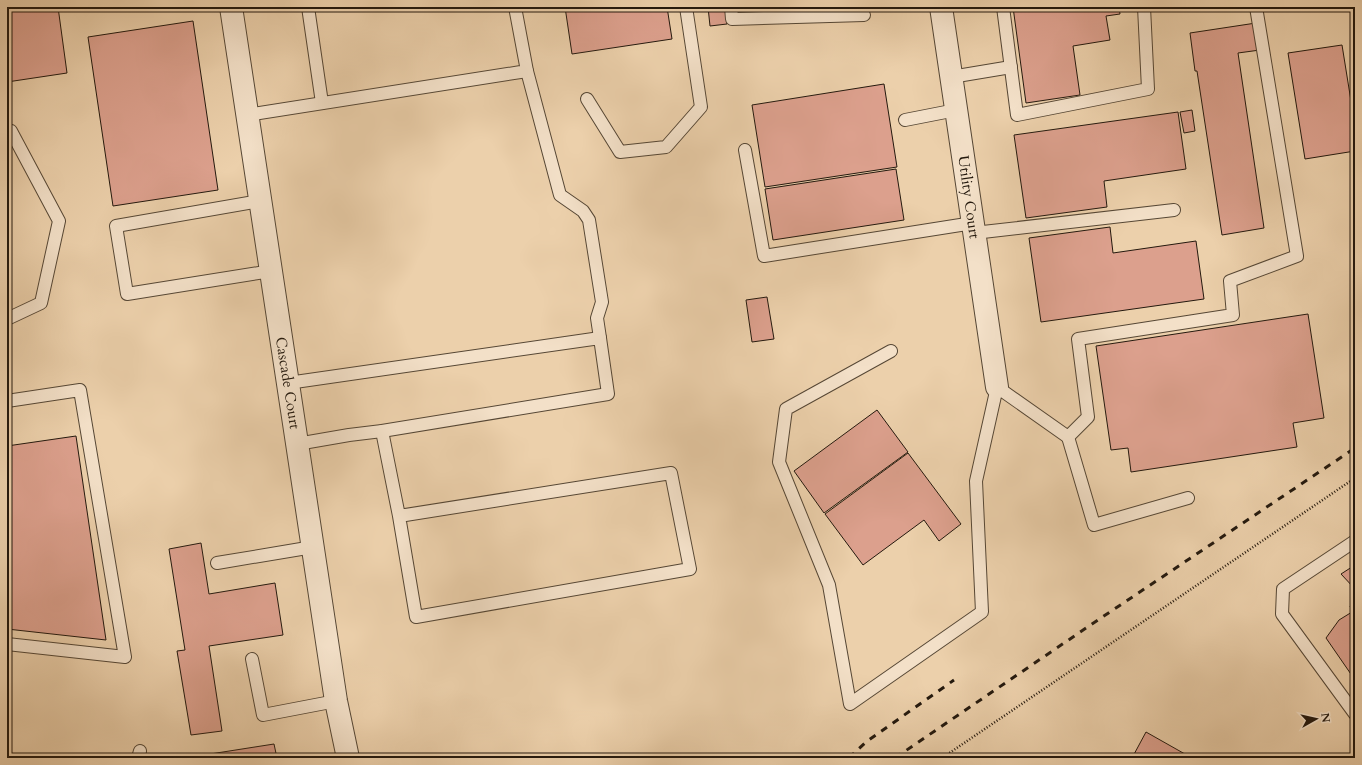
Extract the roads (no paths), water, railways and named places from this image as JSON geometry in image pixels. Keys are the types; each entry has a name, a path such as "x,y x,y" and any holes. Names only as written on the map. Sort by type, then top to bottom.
{"street":[{"name":"Cascade Court","path":"231,7 336,701 348,758"},
{"name":"Utility Court","path":"941,7 997,387"}],"lane":[{"path":"308,7 322,103"},
{"path":"297,444 608,394 598,318 602,302 590,220 583,211 560,195 527,71 515,7"},
{"path":"587,99 620,152 666,147 701,107 686,7"},
{"path":"731,7 732,19 864,15"},
{"path":"1003,7 1017,115 1148,89 1144,7"},
{"path":"1068,437 1088,417 1078,339 1233,315 1230,281 1297,256 1256,7"},
{"path":"951,77 1011,67"},
{"path":"247,115 527,71"},
{"path":"905,120 956,110"},
{"path":"7,132 11,132 59,221 41,303 7,319"},
{"path":"745,150 764,256 974,228 1174,210"},
{"path":"260,201 116,226 127,294 271,270"},
{"path":"288,384 600,338"},
{"path":"891,352 786,409 778,462 829,585 850,704 982,612 976,481 997,387 1068,437 1094,525 1188,498"},
{"path":"7,401 80,390 125,657 7,644"},
{"path":"382,431 399,516 416,617 690,569 671,473 399,516"},
{"path":"1355,541 1283,589 1282,614 1355,714"},
{"path":"217,563 313,547"},
{"path":"252,659 263,715 336,701"}],"railway":[{"path":"895,758 1355,448"},
{"path":"849,758 866,742 954,680"}]}
